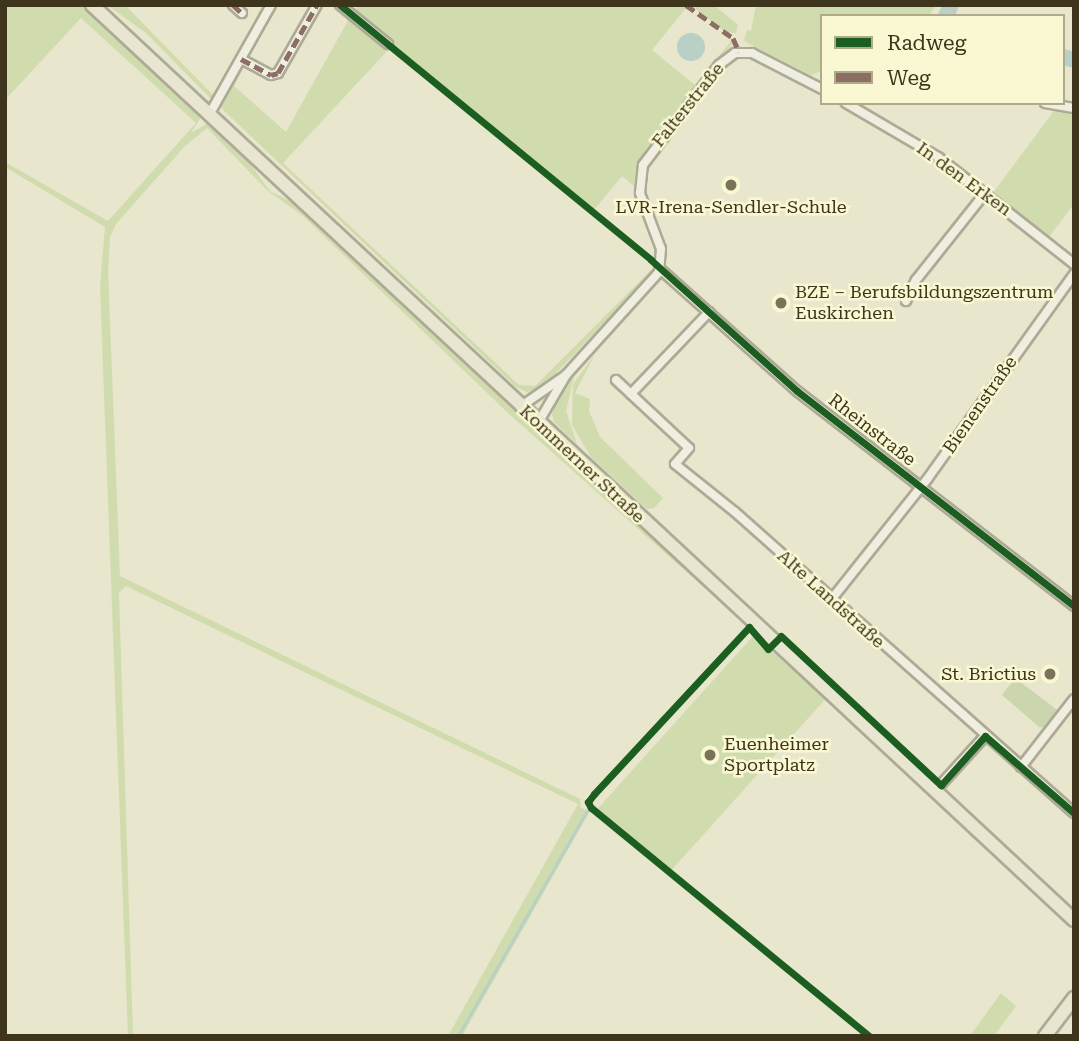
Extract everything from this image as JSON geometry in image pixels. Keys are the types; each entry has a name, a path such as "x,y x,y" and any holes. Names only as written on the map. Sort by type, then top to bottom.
{"main road":[{"name":"Kommerner Straße","path":"92,5 520,407 1074,920"},
{"path":"1045,1036 1074,998"}],"street":[{"path":"233,5 242,13"},
{"path":"209,115 271,5"},
{"path":"241,59 271,75 278,73 317,5"},
{"path":"340,5 388,44"},
{"name":"Falterstraße","path":"660,269 661,249 640,193 643,165 723,61 738,52 755,55 820,88"},
{"name":"In den Erken","path":"849,105 938,157 986,192 1074,264"},
{"path":"1057,105 1074,108"},
{"path":"906,301 916,280 986,192"},
{"path":"538,423 566,375 660,269"},
{"name":"Rheinstraße","path":"660,269 797,391 1074,606"},
{"name":"Bienenstraße","path":"831,600 918,487 1074,274"},
{"path":"616,380 631,394 709,312"},
{"path":"520,407 566,375"},
{"name":"Alte Landstraße","path":"631,394 689,448 675,464 1074,813"},
{"path":"1021,767 1074,699"},
{"path":"935,791 985,736"}],"green space":[{"path":"5,5 83,5 201,117 191,133 208,123 245,157 270,191 298,205 746,625 508,413 303,216 267,190 207,128 184,147 116,224 110,237 108,271 120,576 580,799 581,808 590,811 462,1036 448,1036 578,804 126,586 119,593 133,1036 128,1036 100,286 105,227 5,167 5,162 108,221 196,123 81,18 5,100"},
{"path":"107,5 125,5 213,95 211,99 146,33"},
{"path":"359,5 683,5 686,8 652,50 695,85 732,40 733,43 646,149 635,187 622,176 594,210 353,13"},
{"path":"691,5 714,5 738,25 736,33 725,32"},
{"path":"756,5 936,5 930,14 820,14 820,72 811,75 744,41 747,30 751,31"},
{"path":"350,17 389,49 283,163 519,385 535,386 652,269 654,270 542,388 527,392 516,387 220,107 245,66 234,86 286,132"},
{"path":"1056,108 1074,111 1074,204 1049,237 993,193"},
{"path":"595,354 575,393 590,399 589,411 600,437 663,498 654,508 647,509 591,457 572,425 573,384"},
{"path":"575,372 566,411 577,444 554,422 552,415 556,400"},
{"name":"Euenheimer Sportplatz","path":"754,635 825,699 668,874 597,810"},
{"path":"1015,678 1060,712 1047,728 1039,727 1002,695"},
{"path":"1001,993 1016,1006 994,1036 970,1036"}],"shaded area":[{"path":"691,33 701,37 705,47 701,57 691,61 681,57 677,47 681,37"}],"waterway":[{"path":"947,14 951,5"},
{"path":"1065,58 1074,60"},
{"path":"458,1036 587,811"}],"marked path":[{"path":"233,5 242,13"},
{"path":"241,59 271,75 278,73 317,5"},
{"path":"686,5 733,38 739,52"}],"cycle path":[{"path":"340,5 651,260 797,391 1074,606"},
{"path":"869,1036 591,808 588,802 594,794 749,627 768,649 781,636 941,785 985,736 1074,813"}],"place":[{"name":"LVR-Irena-Sendler-Schule","path":"731,185"},
{"name":"BZE – Berufsbildungszentrum Euskirchen","path":"781,303"},
{"name":"St. Brictius","path":"1050,674"},
{"name":"Euenheimer Sportplatz","path":"710,755"}]}
